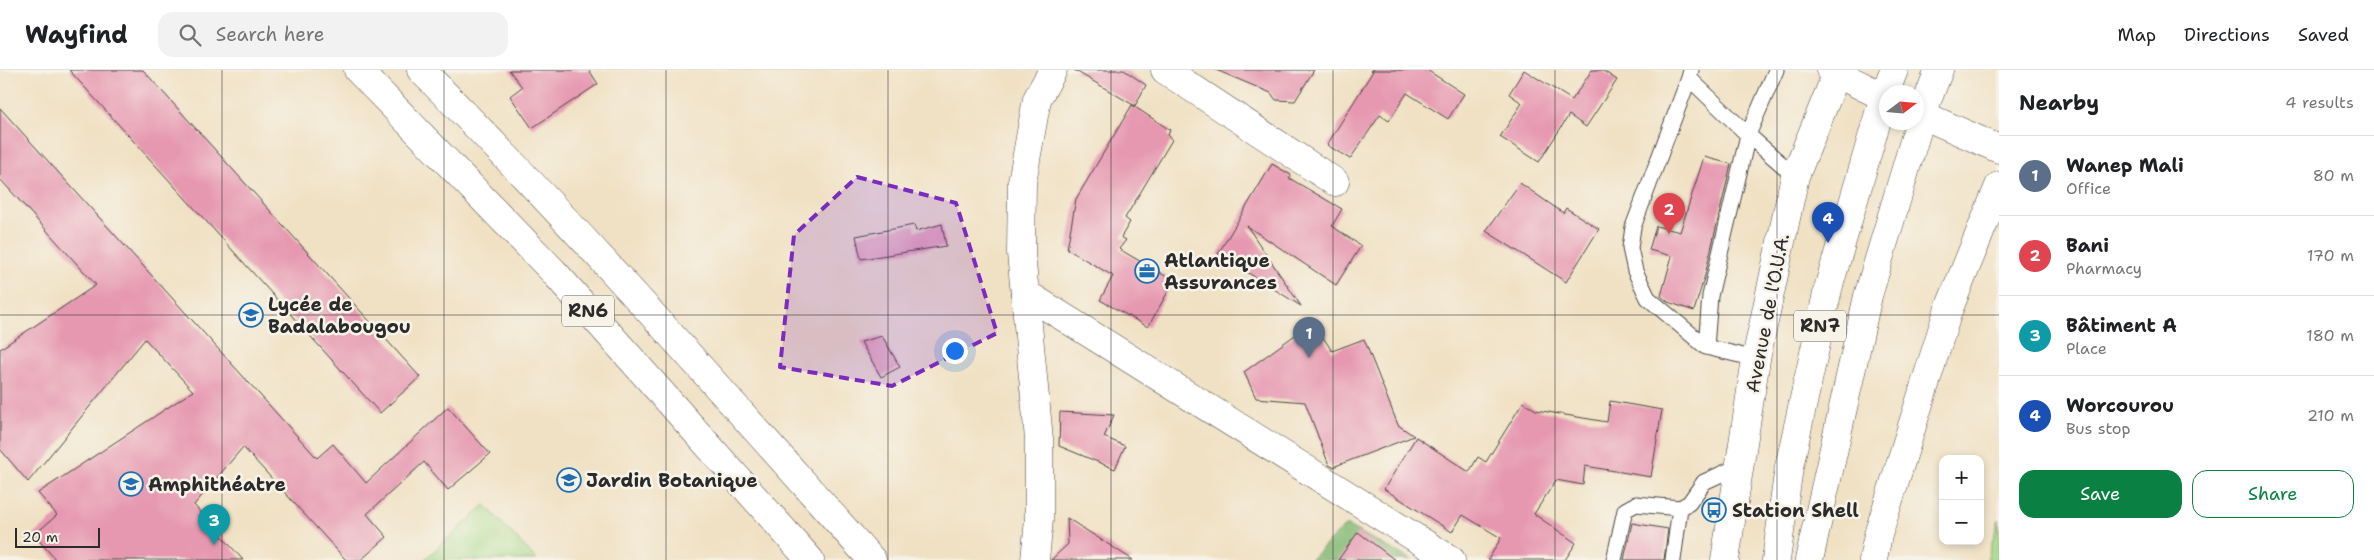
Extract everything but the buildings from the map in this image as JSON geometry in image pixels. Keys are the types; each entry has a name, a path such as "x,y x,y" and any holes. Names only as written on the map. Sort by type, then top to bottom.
{"main road":[{"name":"RN6","path":"358,70 552,270 810,560"},
{"name":"RN6","path":"421,70 496,145 872,560"},
{"path":"1035,560 1039,519 1039,439 1021,253 1022,182 1036,99 1052,70"},
{"path":"1164,70 1335,182"},
{"name":"RN7","path":"1889,85 1894,70"},
{"name":"RN7","path":"1924,102 1939,70"},
{"path":"1834,71 1879,94"},
{"name":"Avenue de l'O.U.A.","path":"1725,560 1756,359 1795,176 1834,71"},
{"path":"1924,115 1999,149"},
{"name":"RN7","path":"1776,560 1790,467 1828,289 1879,117"},
{"name":"RN7","path":"1809,560 1868,296 1914,130"},
{"path":"1873,560 1878,535 1948,311 1999,186"},
{"path":"1025,293 1451,560"}],"lane":[{"path":"1706,347 1710,296 1748,135 1776,70"},
{"path":"1756,359 1706,347 1648,298 1636,271 1630,248 1633,227 1690,74 1748,135 1795,176"},
{"path":"1614,560 1625,510 1636,504 1680,508 1689,503 1704,482 1739,466"},
{"path":"1674,560 1680,508"}],"highlighted area":[{"path":"857,177 956,203 997,333 892,386 780,367 794,235"}],"green space":[{"path":"485,505 537,560 424,560"},
{"path":"1999,519 1999,560 1987,560"},
{"path":"1346,525 1412,560 1310,560"}],"place":[{"name":"Bani","path":"1669,234"},
{"name":"Worcourou","path":"1828,243"},
{"name":"Atlantique Assurances","path":"1147,271"},
{"name":"Lycée de Badalabougou","path":"251,315"},
{"name":"Wanep Mali","path":"1309,358"},
{"name":"Jardin Botanique","path":"569,480"},
{"name":"Amphithéatre","path":"131,484"},
{"name":"Station Shell","path":"1714,510"},
{"name":"Bâtiment A","path":"214,545"}]}
